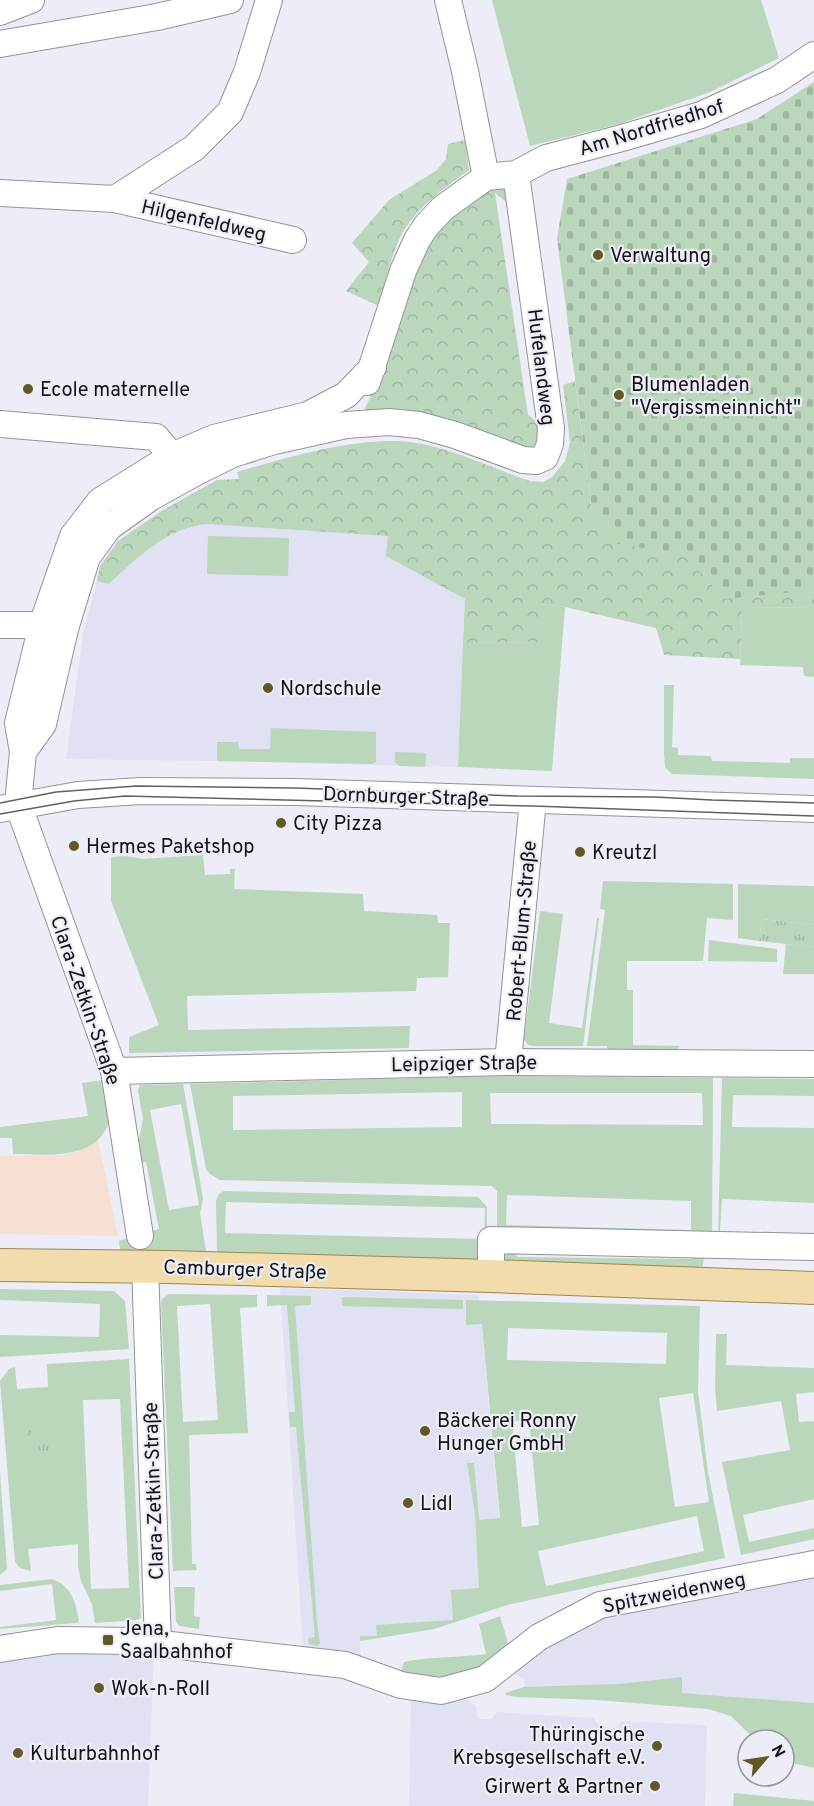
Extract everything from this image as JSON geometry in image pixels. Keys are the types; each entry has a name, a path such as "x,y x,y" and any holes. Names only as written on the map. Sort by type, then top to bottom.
{"main road":[{"name":"Camburger Straße","path":"0,1265 145,1266 814,1288"}],"street":[{"path":"0,12 31,0"},
{"path":"0,44 157,17 230,0"},
{"name":"Hilgenfeldweg","path":"115,199 194,148 230,112 247,72 269,0"},
{"path":"448,0 486,177 516,174"},
{"name":"Am Nordfriedhof","path":"516,174 546,158 700,115 777,80 814,55"},
{"name":"Hufelandweg","path":"53,627 87,557 109,527 152,497 233,454 274,441 346,426 389,422 419,425 455,435 524,460 536,461 545,457 550,444 550,428 516,174"},
{"name":"Hufelandweg","path":"346,426 373,367 403,271 417,240 426,226 443,208 486,177"},
{"name":"Hilgenfeldweg","path":"0,194 115,199 292,240"},
{"name":"Hufelandweg","path":"9,807 24,752 43,724 53,627 73,536 100,501 172,456 214,438 308,415 346,394 373,367"},
{"path":"0,424 156,437 172,456"},
{"path":"0,625 53,627"},
{"name":"Dornburger Straße","path":"9,807 78,795 141,791 296,792 814,809"},
{"name":"Robert-Blum-Straße","path":"508,1062 533,800"},
{"name":"Clara-Zetkin-Straße","path":"9,807 114,1071 140,1236"},
{"name":"Leipziger Straße","path":"114,1071 508,1062 814,1064"},
{"path":"491,1276 491,1240 814,1247"},
{"path":"709,1285 714,1245"},
{"name":"Clara-Zetkin-Straße","path":"145,1266 158,1643"},
{"name":"Spitzweidenweg","path":"0,1649 58,1640 158,1643 345,1665 401,1685 441,1691 485,1679 539,1637 600,1605 814,1564"}],"shaded area":[{"name":"Nordschule","path":"192,525 389,536 387,556 465,599 458,767 66,759 83,634 97,581 109,584 148,548"},
{"path":"98,1140 118,1236 0,1234 0,1156 60,1155 77,1152"},
{"path":"280,1288 479,1295 507,1605 434,1629 360,1641 361,1666 303,1649"},
{"path":"814,1572 814,1703 613,1690 525,1693 524,1679 509,1671 538,1650 601,1616"},
{"path":"69,1648 154,1652 148,1806 0,1806 0,1658"},
{"path":"458,1695 476,1707 478,1719 492,1719 497,1712 593,1718 601,1727 615,1728 622,1721 707,1725 705,1806 409,1806 411,1697"}],"green space":[{"path":"492,0 761,0 779,58 710,92 619,124 530,146"},
{"path":"814,82 814,590 724,599 683,553 618,544 592,512 557,238 567,179 757,119"},
{"path":"465,140 469,170 425,205 404,230 392,257 379,306 346,291 369,262 352,243 389,200 437,170 446,159 448,144"},
{"path":"490,185 503,186 508,193 510,205 495,193 528,415 546,428 542,444 529,453 366,413 365,408 383,371 413,266 439,229 473,196"},
{"path":"575,381 592,512 814,541 814,607 742,608 740,659 664,655 656,628 565,607 542,604 540,642 463,643 465,599 386,556 388,536 206,524 178,531 153,546 109,584 97,581 100,566 118,541 163,510 217,480 239,479 237,472 327,449 374,442 417,443 459,454 530,481 543,482 552,477 565,461 570,443 563,385"},
{"path":"208,536 289,538 288,576 207,574"},
{"path":"541,604 565,607 552,771 458,767 463,643 540,642"},
{"path":"814,607 814,677 804,676 803,667 740,665 742,608"},
{"path":"664,685 674,685 672,747 678,748 678,755 711,756 712,761 790,763 790,758 814,758 814,779 672,774 665,767"},
{"path":"271,728 376,732 376,762 372,764 217,761 217,742 238,742 239,749 270,749"},
{"path":"395,752 426,753 425,767 399,766 395,762"},
{"path":"203,855 205,875 230,874 230,869 235,869 234,889 363,894 364,911 437,915 438,923 450,923 448,977 417,978 416,991 187,996 188,1030 410,1026 409,1048 129,1053 129,1037 159,1025 111,901 111,857 126,856 143,859"},
{"path":"603,881 733,884 733,920 707,918 703,961 627,961 627,990 633,990 633,1045 680,1046 674,1053 608,1053 607,1046 587,1046 605,910 600,909"},
{"path":"738,884 814,886 814,925 762,919 759,941 738,938"},
{"path":"540,911 563,914 549,1023 582,1028 597,918 599,918 583,1046 533,1046 528,1045 524,1039"},
{"path":"762,919 814,925 814,947 759,941"},
{"path":"709,940 777,949 777,962 708,961"},
{"path":"786,944 814,947 814,974 783,974"},
{"path":"501,1076 713,1078 712,1236 500,1231 497,1227 497,1191 492,1186 220,1180 206,1169 190,1084","holes":["462,1092 462,1127 233,1130 233,1096","490,1093 702,1093 703,1125 491,1124","507,1195 691,1201 691,1230 506,1225"]},
{"path":"722,1078 814,1079 814,1096 733,1095 732,1127 814,1128 814,1203 722,1199 720,1231 814,1236 718,1236"},
{"path":"111,1079 109,1122 102,1135 93,1144 68,1153 13,1154 12,1138 0,1138 0,1127 88,1116 82,1083"},
{"path":"183,1084 203,1198 200,1213 206,1251 203,1255 121,1257 119,1241 159,1229 146,1162 134,1165 143,1119 138,1090 140,1085","holes":["181,1104 199,1205 169,1210 150,1110"]},
{"path":"224,1191 478,1197 487,1207 487,1260 217,1254 216,1201 219,1194","holes":["226,1202 485,1208 484,1239 225,1233"]},
{"path":"504,1243 518,1257 692,1259 692,1246 704,1257 699,1271 504,1267 500,1246"},
{"path":"0,1289 114,1291 125,1301 129,1349 0,1357 0,1335 99,1337 100,1304 0,1300"},
{"path":"169,1294 257,1295 257,1307 240,1308 248,1433 189,1435 192,1564 196,1564 197,1570 173,1571 162,1299","holes":["210,1304 218,1420 183,1422 177,1306"]},
{"path":"267,1295 311,1296 311,1305 295,1306 320,1643 318,1646 309,1644 308,1638 315,1637 296,1427 290,1427 289,1412 295,1412 287,1305 267,1306"},
{"path":"342,1297 463,1300 463,1309 342,1306"},
{"path":"466,1300 700,1306 698,1391 708,1472 725,1558 507,1605 434,1629 360,1641 360,1636 377,1636 376,1625 453,1620 451,1590 479,1588 475,1514 467,1463 474,1463 479,1520 500,1518 482,1324 466,1325","holes":["508,1328 667,1333 666,1364 507,1360","693,1393 709,1502 675,1507 659,1398","529,1420 539,1525 522,1527 512,1421","697,1516 704,1551 546,1586 538,1551"]},
{"path":"716,1334 727,1334 726,1365 814,1368 814,1392 796,1394 799,1422 814,1421 814,1499 743,1515 749,1542 814,1528 814,1539 741,1555 722,1462 790,1450 781,1401 717,1411"},
{"path":"129,1359 141,1618 137,1620 95,1623 92,1604 81,1581 78,1567 78,1544 28,1549 31,1571 20,1568 15,1562 0,1381 9,1369 15,1367 17,1389 48,1387 47,1364","holes":["120,1399 129,1588 91,1589 83,1400"]},
{"path":"26,1417 51,1431 52,1452 34,1453 28,1449"},
{"path":"0,1472 7,1569 0,1575"},
{"path":"52,1579 64,1586 72,1596 78,1614 77,1623 0,1629 0,1627 56,1620 52,1584 0,1591 0,1585"},
{"path":"174,1587 195,1587 194,1616 200,1617 199,1629 179,1626 176,1621"},
{"path":"500,1616 509,1646 483,1665 453,1675 420,1676 400,1673 404,1662 486,1654 479,1624"},
{"path":"682,1677 682,1693 814,1703 814,1768 796,1764 796,1728 743,1728 731,1716 708,1709 597,1700 516,1697 505,1693 524,1687 619,1684"},
{"path":"734,1793 814,1801 814,1806 733,1806"}],"tram line":[{"path":"0,803 56,792 136,786 295,788 518,796 655,797 814,803"},
{"path":"0,814 74,801 125,796 533,806 814,816"}],"place":[{"name":"Verwaltung","path":"598,255"},
{"name":"Ecole maternelle","path":"28,389"},
{"name":"Blumenladen \"Vergissmeinnicht\"","path":"619,395"},
{"name":"Nordschule","path":"268,688"},
{"name":"City Pizza","path":"281,823"},
{"name":"Hermes Paketshop","path":"74,846"},
{"name":"Kreutzl","path":"580,852"},
{"name":"Bäckerei Ronny Hunger GmbH","path":"425,1431"},
{"name":"Lidl","path":"408,1503"},
{"name":"Jena, Saalbahnhof","path":"108,1640"},
{"name":"Wok-n-Roll","path":"99,1688"},
{"name":"Thüringische Krebsgesellschaft e.V.","path":"657,1746"},
{"name":"Kulturbahnhof","path":"18,1753"},
{"name":"Girwert & Partner","path":"655,1786"}]}
